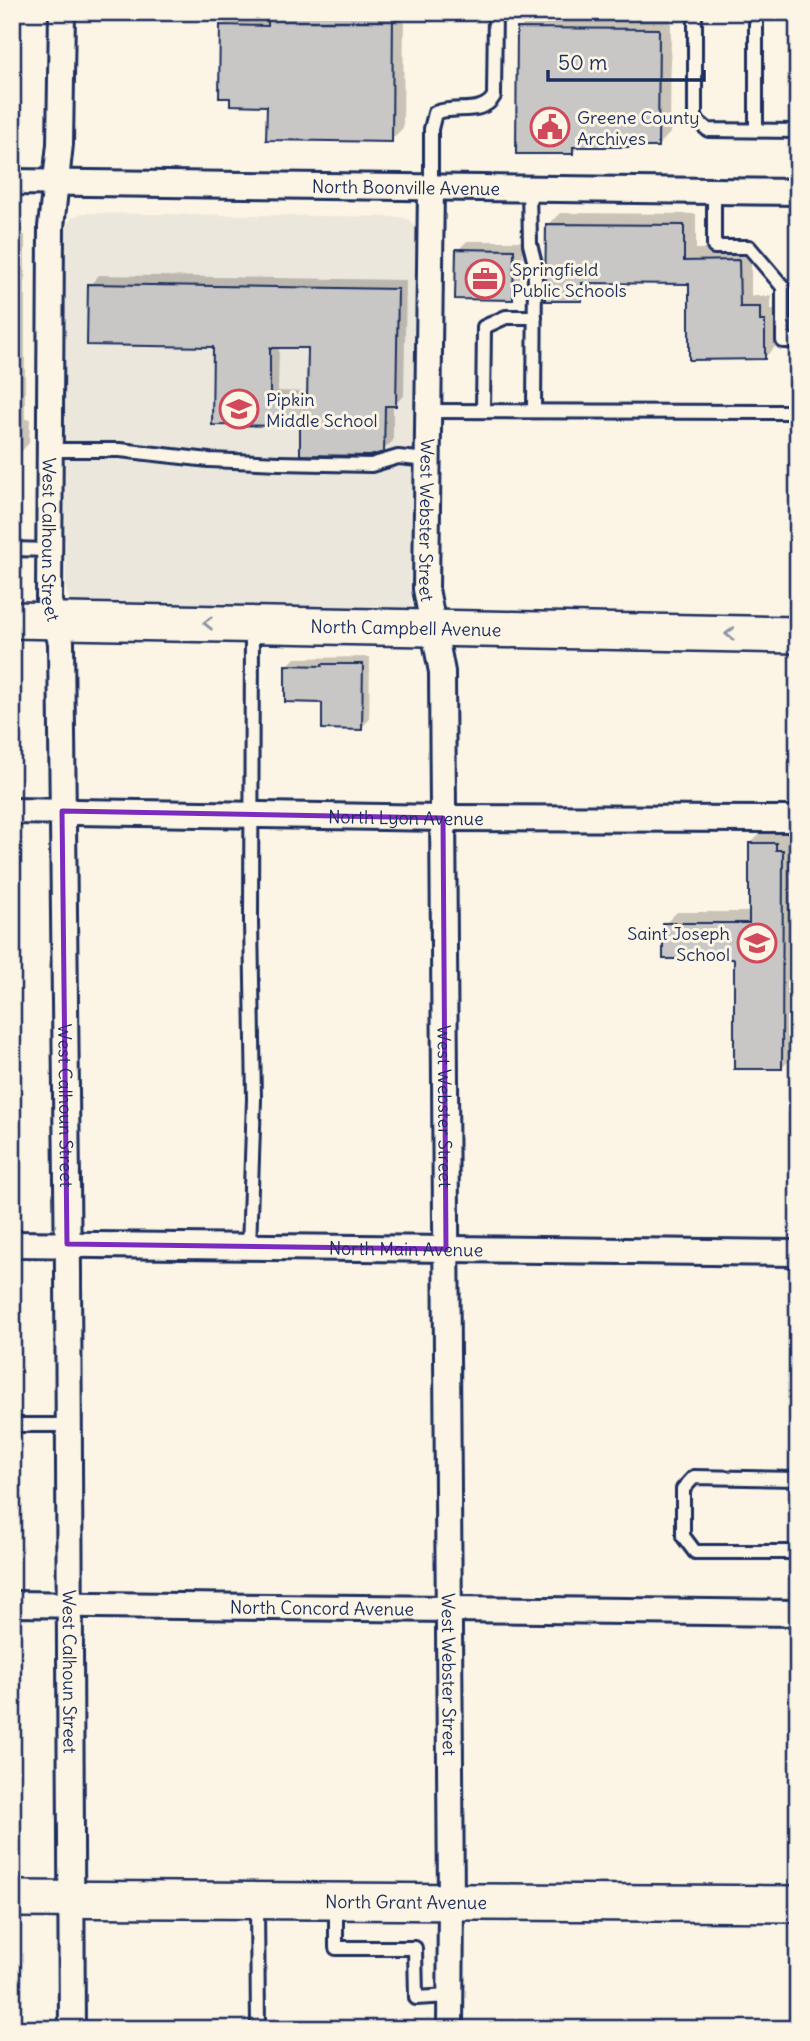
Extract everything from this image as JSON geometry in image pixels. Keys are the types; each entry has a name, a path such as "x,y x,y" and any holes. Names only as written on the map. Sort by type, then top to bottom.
{"main road":[{"name":"North Campbell Avenue","path":"12,620 798,635"},
{"name":"North Grant Avenue","path":"12,1899 798,1904"}],"street":[{"name":"West Calhoun Street","path":"62,12 60,144 51,227 49,601 61,642 72,2029"},
{"name":"North Boonville Avenue","path":"12,182 798,192"},
{"name":"West Webster Street","path":"431,188 426,589 442,672 450,2029"},
{"name":"North Lyon Avenue","path":"12,811 443,818 798,818"},
{"name":"North Main Avenue","path":"12,1244 798,1253"},
{"name":"North Concord Avenue","path":"12,1604 798,1613"}],"lane":[{"path":"431,188 431,129 435,113 443,109 482,107 489,104 494,96 495,12"},
{"path":"695,12 695,120 708,130 798,131"},
{"path":"756,12 756,130"},
{"path":"529,189 530,244 535,264 534,411"},
{"path":"714,191 714,247 749,247 783,287 783,341 798,341"},
{"path":"483,411 484,327 506,317 535,317"},
{"path":"428,411 798,412"},
{"path":"50,450 120,450 209,460 332,464 371,465 398,457 428,460"},
{"path":"12,549 49,550"},
{"path":"249,1247 254,1099 251,921 252,624"},
{"path":"12,1425 68,1425"},
{"path":"798,1479 694,1477 683,1489 683,1536 695,1552 798,1552"},
{"path":"257,1900 258,2029"},
{"path":"336,1901 336,1948 415,1948 416,1998 449,1996"}],"highlighted area":[{"path":"62,811 443,818 446,1249 67,1244"}],"shaded area":[{"name":"Pipkin Middle School","path":"82,213 401,217 410,220 416,229 409,612 80,608 70,603 66,590 64,228 72,218"}],"building":[{"path":"268,12 393,12 392,142 266,140 267,106 230,105 230,98 219,98 220,25 268,26"},
{"path":"517,28 659,29 658,147 573,147 573,154 516,154"},
{"path":"546,224 684,225 684,261 739,260 740,307 760,307 760,321 765,321 765,359 689,360 689,284 582,283 582,301 545,301"},
{"path":"456,249 514,250 513,300 455,299"},
{"path":"88,284 398,289 396,406 385,406 384,452 370,456 300,455 300,426 212,425 213,347 87,345","holes":["270,348 308,348 307,400 270,399"]},
{"path":"363,664 362,730 322,729 322,703 285,702 285,665"},
{"path":"749,843 776,843 776,850 783,850 782,1069 734,1069 734,959 663,959 663,923 749,923"}],"place":[{"name":"Greene County Archives","path":"550,127"},
{"name":"Springfield Public Schools","path":"485,279"},
{"name":"Pipkin Middle School","path":"239,409"},
{"name":"Saint Joseph School","path":"757,943"}]}
